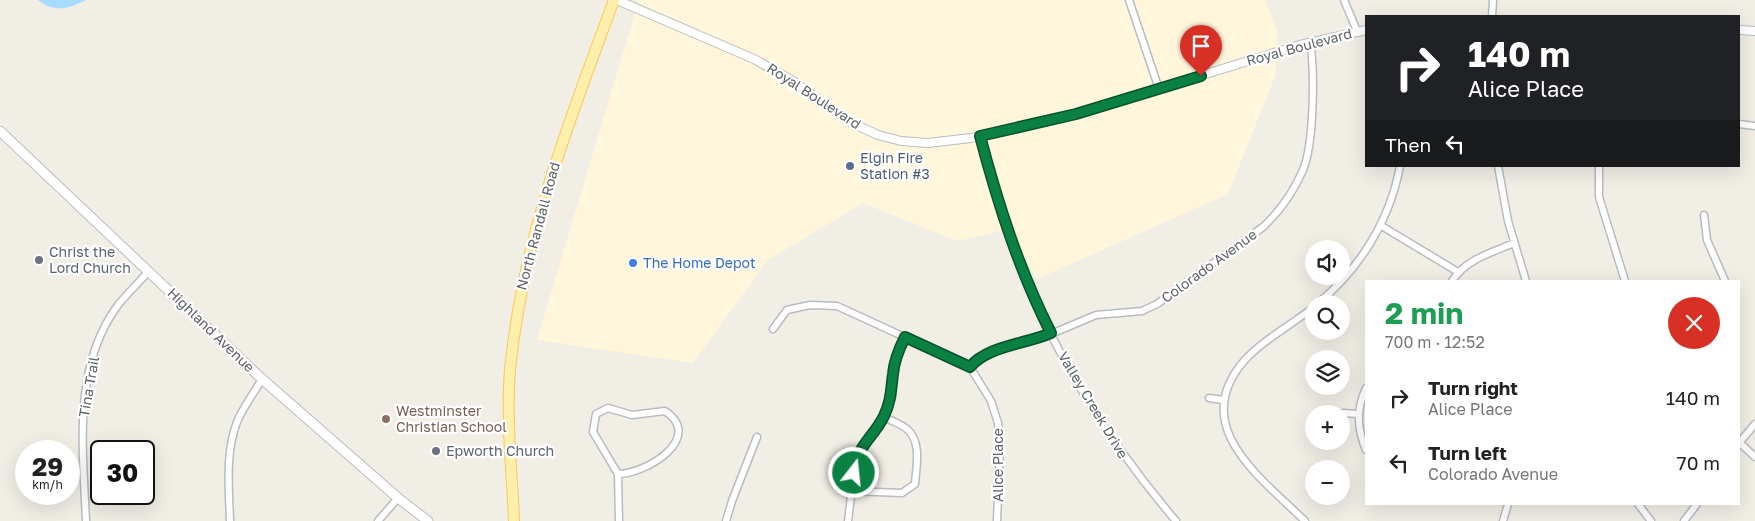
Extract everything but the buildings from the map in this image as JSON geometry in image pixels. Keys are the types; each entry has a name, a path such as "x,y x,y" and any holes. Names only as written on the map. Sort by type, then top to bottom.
{"main road":[{"name":"North Randall Road","path":"514,521 510,372 519,297 532,238 554,164 615,0"},
{"name":"Highland Avenue","path":"0,131 262,379 398,498 428,521"}],"street":[{"name":"Royal Boulevard","path":"615,0 754,59 793,81 850,122 878,135 901,141 928,143 980,136 1076,114 1310,42 1365,30"},
{"path":"1129,0 1159,89"},
{"path":"1344,0 1357,31"},
{"path":"1492,15 1493,0"},
{"path":"1740,30 1755,31"},
{"name":"Colorado Avenue","path":"970,367 977,359 990,352 1023,344 1096,315 1142,311 1157,304 1264,227 1278,213 1304,168 1314,72 1310,42"},
{"path":"1740,124 1755,126"},
{"name":"Valley Creek Drive","path":"980,136 997,201 1012,246 1051,333 1077,383 1117,447 1176,521"},
{"path":"1326,295 1361,258 1380,225 1390,202 1400,167"},
{"path":"1498,167 1514,244 1526,280"},
{"path":"1599,167 1598,196 1625,280"},
{"path":"1704,215 1708,240 1725,280"},
{"path":"1380,225 1458,272"},
{"path":"1453,280 1458,272 1482,256 1514,244"},
{"name":"Tina Trail","path":"86,521 82,428 84,400 90,367 97,346 114,312 150,271"},
{"path":"773,328 786,310 810,305 837,306 970,367"},
{"path":"1305,314 1245,359 1229,384 1223,400 1227,429 1236,450 1305,521"},
{"path":"848,521 856,455 884,417 892,397 893,374 898,353 905,337"},
{"name":"Alice Place","path":"970,367 991,401 998,423 1000,444 997,521"},
{"path":"230,521 230,456 232,438 240,416 262,379"},
{"path":"1365,391 1358,414 1360,432 1365,447"},
{"path":"1209,398 1223,400"},
{"path":"618,474 642,469 666,455 677,434 678,426 673,417 661,410 639,415 627,414 608,408 598,412 593,423 594,437 608,454 618,474 619,521"},
{"path":"1350,413 1358,414"},
{"path":"851,491 902,494 915,484 917,447 914,438 908,430 884,417"},
{"path":"1740,442 1755,424"},
{"path":"726,521 732,501 758,437"},
{"path":"1740,444 1755,457"},
{"path":"378,521 398,498"},
{"path":"1503,521 1508,505"},
{"path":"1639,505 1651,521"},
{"path":"1684,521 1696,505"}],"shaded area":[{"path":"639,0 1265,0 1277,31 1276,74 1228,194 1037,279 1007,230 957,241 863,203 768,260 693,363 537,340"}],"water":[{"path":"38,0 86,0 73,6 55,8"}],"place":[{"name":"Elgin Fire Station #3","path":"850,166"},
{"name":"Christ the Lord Church","path":"39,260"},
{"name":"The Home Depot","path":"633,263"},
{"name":"Westminster Christian School","path":"386,419"},
{"name":"Epworth Church","path":"436,451"}],"route":[{"path":"854,473 856,455 884,417 892,397 893,374 898,353 905,337 970,367 977,359 990,352 1023,344 1051,333 1012,246 986,164 980,136 1076,114 1201,76"}]}
